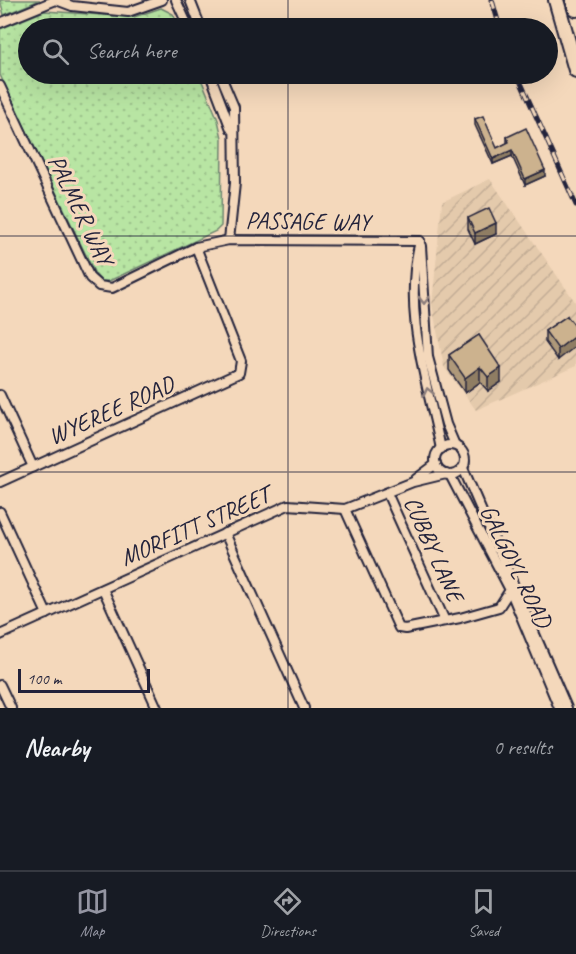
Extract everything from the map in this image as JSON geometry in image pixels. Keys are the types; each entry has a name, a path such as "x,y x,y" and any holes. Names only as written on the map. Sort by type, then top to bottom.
{"highway":[{"path":"556,0 576,70"},
{"path":"573,0 576,9"}],"street":[{"path":"0,23 56,0 72,6 128,12 162,0"},
{"path":"176,0 184,18"},
{"path":"190,0 197,18"},
{"path":"215,84 225,107 233,136"},
{"path":"224,84 234,107 235,183 230,240"},
{"name":"PALMER WAY","path":"0,86 90,278 99,286 112,288 196,247"},
{"name":"PASSAGE WAY","path":"196,247 230,240 420,242 424,261 427,370"},
{"name":"WYEREE ROAD","path":"0,482 239,373 241,361 196,247"},
{"path":"427,370 455,445 465,457 463,468 448,475 436,464 441,449 427,370"},
{"path":"0,395 33,466"},
{"path":"441,449 455,445"},
{"name":"MORFITT STREET","path":"413,482 436,464"},
{"name":"GALGOYL ROAD","path":"463,468 567,708"},
{"name":"GALGOYL ROAD","path":"448,475 510,590 559,708"},
{"name":"MORFITT STREET","path":"0,635 288,505 345,509 413,482 448,475"},
{"name":"CUBBY LANE","path":"387,493 445,621"},
{"path":"345,509 399,628 405,629 445,621 501,605 517,610"},
{"path":"0,512 47,614"},
{"path":"225,533 304,708"},
{"path":"103,589 157,708"},
{"path":"501,605 510,590"},
{"path":"0,685 11,708"}],"shaded area":[{"path":"490,179 576,303 576,366 476,410 444,367 432,305 442,202"}],"green space":[{"path":"0,0 40,0 4,15"},
{"path":"161,8 173,14 175,18 27,18 44,11 134,17"},
{"path":"18,22 18,84 203,84 218,120 222,138 221,226 216,231 109,281 101,281 95,274 0,75 0,29"}],"building":[{"path":"483,116 497,148 509,142 507,137 526,128 545,170 525,179 512,150 493,159 475,119"},
{"path":"489,208 496,223 475,233 468,218"},
{"path":"567,316 576,327 576,335 558,349 545,331"},
{"path":"479,335 501,368 488,377 480,367 465,378 449,355"}],"railway":[{"path":"492,0 497,18"},
{"path":"522,84 576,205"}]}
